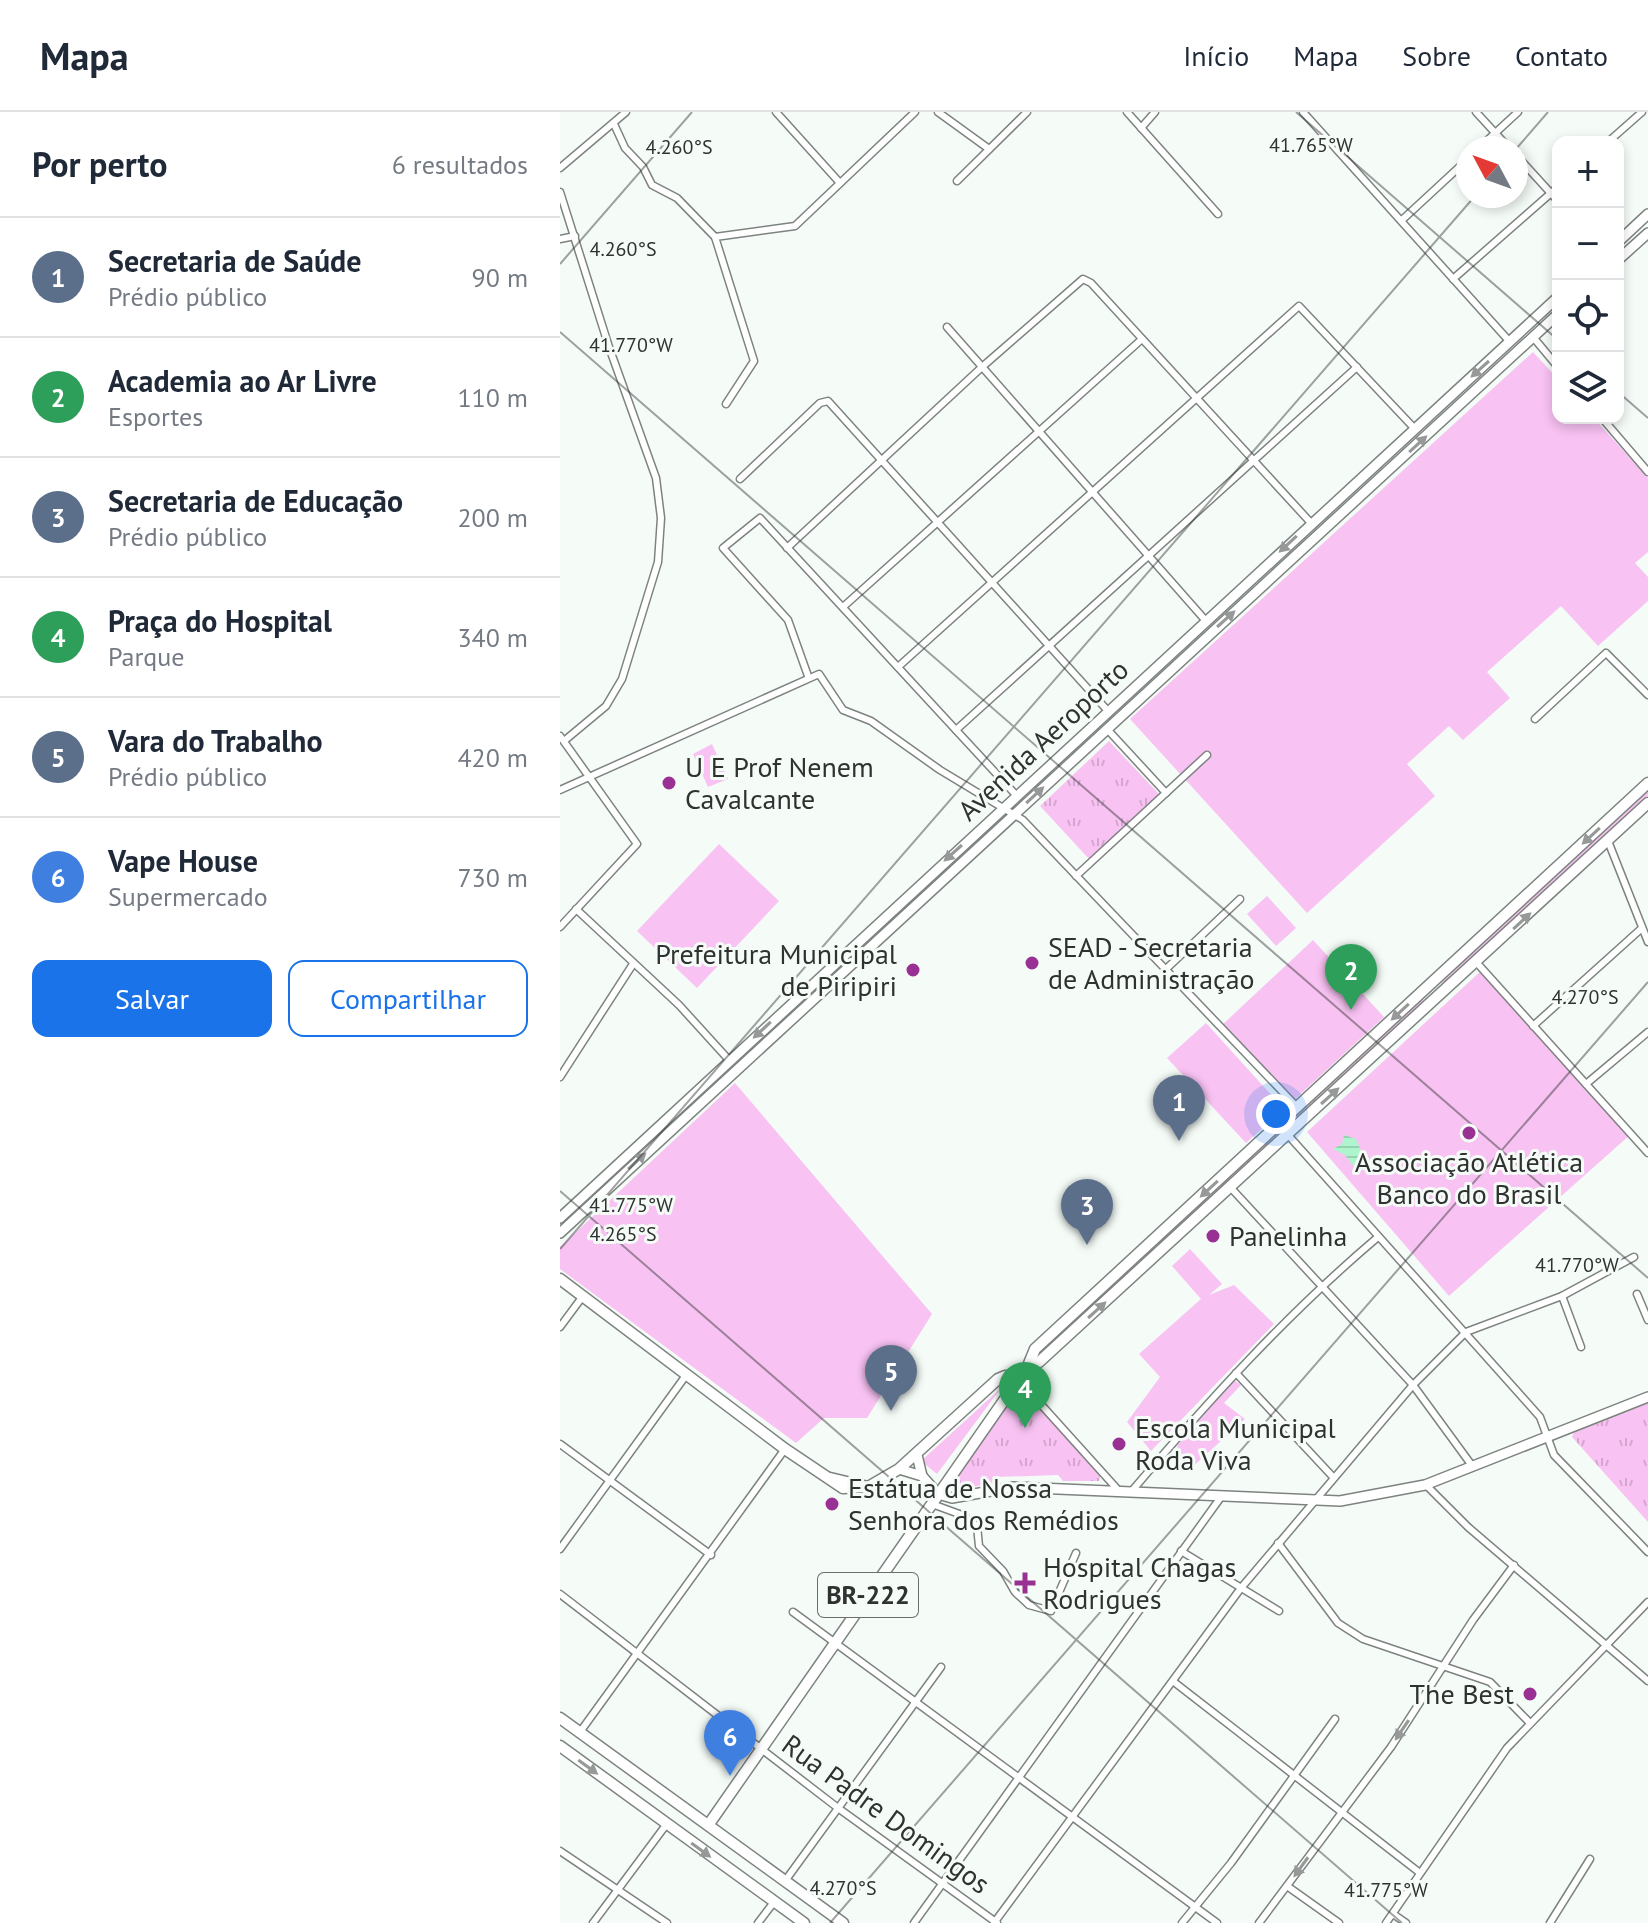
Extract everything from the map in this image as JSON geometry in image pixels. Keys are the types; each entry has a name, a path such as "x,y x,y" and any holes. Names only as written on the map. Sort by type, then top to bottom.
{"main road":[{"name":"BR-222","path":"709,1824 1033,1361 1297,1107 1648,783"},
{"name":"BR-222","path":"1033,1361 1231,1188 1648,803"},
{"path":"1429,985 1439,998"},
{"path":"560,1279 785,1449 828,1477 868,1487 917,1455 998,1379 1005,1376 1019,1380"},
{"path":"560,1718 709,1824 828,1918 843,1923"},
{"path":"562,1752 616,1787 804,1923"},
{"path":"616,1787 630,1769"}],"street":[{"path":"560,168 626,112"},
{"path":"776,112 840,183"},
{"path":"716,238 795,226 915,112"},
{"path":"938,112 989,149"},
{"path":"957,181 1027,112"},
{"path":"1127,112 1218,214"},
{"path":"1141,128 1155,112"},
{"path":"1303,112 1510,342"},
{"path":"1476,112 1499,136"},
{"path":"1493,136 1518,112"},
{"path":"1615,136 1642,112"},
{"path":"614,124 625,148 643,167 652,185 677,198 716,238 754,361 726,404"},
{"path":"1453,279 1551,193 1528,168"},
{"path":"1402,220 1456,170"},
{"path":"560,192 609,347 656,478 661,518 658,562 628,667 606,706 562,738 636,840 635,848 560,927"},
{"path":"1624,236 1648,214"},
{"path":"1624,255 1648,233"},
{"path":"560,239 575,236"},
{"path":"787,548 982,367 1083,279 1091,283 1311,523"},
{"name":"Avenida Aeroporto","path":"560,1218 1552,303"},
{"path":"898,667 994,584 1299,306 1414,428"},
{"name":"Avenida Aeroporto","path":"560,1233 1552,320"},
{"path":"947,327 1206,621"},
{"path":"1533,337 1552,360"},
{"path":"843,607 1142,339"},
{"path":"956,730 1357,367"},
{"path":"740,479 826,400 1108,711"},
{"path":"1607,424 1648,472"},
{"path":"808,676 788,620 723,548 760,518 1016,795"},
{"path":"1535,719 1606,653 1648,695"},
{"path":"560,790 808,676 819,674 843,710 871,721 940,770 1015,814 1297,1107"},
{"path":"1107,729 1166,793"},
{"path":"1076,876 1207,755"},
{"path":"1608,841 1648,942"},
{"path":"1165,970 1240,899"},
{"path":"576,909 679,1005 729,1060"},
{"path":"1533,1026 1642,928"},
{"path":"1477,963 1648,1153"},
{"path":"560,1077 633,964"},
{"path":"1586,1084 1648,1032"},
{"path":"1288,1135 1545,1423 1546,1438 1554,1455 1647,1549"},
{"path":"1231,1188 1413,1385 1473,1467"},
{"path":"1131,1492 1236,1373 1321,1286 1378,1237"},
{"path":"996,1922 1241,1588 1413,1385 1466,1332 1562,1296 1634,1257"},
{"path":"1637,1294 1648,1320"},
{"path":"560,1327 583,1296"},
{"path":"1562,1296 1581,1347"},
{"path":"1236,1373 1333,1477"},
{"path":"560,1549 687,1374"},
{"path":"1019,1380 1119,1491"},
{"path":"917,1455 922,1476 938,1494 952,1498 1013,1487 1314,1501 1372,1498 1425,1485 1648,1397"},
{"path":"560,1444 711,1555"},
{"path":"580,1732 785,1449"},
{"path":"899,1469 922,1476"},
{"path":"1425,1485 1648,1681"},
{"path":"914,1923 1221,1497"},
{"path":"931,1504 962,1515 977,1526 979,1546 1029,1605 1051,1611 1076,1553"},
{"path":"1278,1543 1338,1623 1363,1639 1490,1682 1529,1722"},
{"path":"1181,1551 1279,1611"},
{"path":"1259,1923 1391,1747 1514,1565"},
{"name":"Rua Padre Domingos","path":"560,1594 838,1808 996,1922"},
{"path":"1386,1923 1507,1748 1648,1602"},
{"path":"793,1612 916,1700 1071,1819 1217,1923"},
{"path":"785,1881 941,1667"},
{"path":"1174,1682 1420,1873"},
{"path":"1182,1923 1335,1719"},
{"path":"593,1923 666,1825"},
{"path":"560,1851 667,1923"},
{"path":"1550,1923 1590,1859"},
{"path":"1287,1886 1339,1923"},
{"path":"758,1923 774,1902"},
{"path":"1393,1914 1406,1923"}],"green space":[{"path":"1533,352 1552,373 1552,424 1599,424 1648,478 1648,552 1635,563 1648,577 1648,601 1598,646 1561,606 1487,672 1510,698 1463,740 1449,726 1407,764 1435,796 1307,913 1130,719"},
{"path":"1109,741 1159,794 1090,860 1040,806"},
{"path":"712,744 728,779 708,787 693,754"},
{"path":"1648,787 1648,795 1444,984 1441,983"},
{"path":"719,844 779,901 697,988 637,931"},
{"path":"1267,896 1296,928 1276,946 1247,914"},
{"path":"1313,940 1384,1017 1293,1101 1222,1025"},
{"name":"Associação Atlética Banco do Brasil","path":"1482,970 1631,1134 1449,1296 1307,1132"},
{"path":"1427,992 1420,1006 1291,1122 1291,1118"},
{"path":"1206,1023 1284,1109 1246,1143 1167,1058"},
{"path":"735,1083 932,1314 867,1418 824,1418 796,1443 560,1269 560,1247"},
{"path":"1275,1132 1279,1136 1038,1355 1038,1352"},
{"path":"1190,1249 1222,1284 1209,1295 1234,1285 1274,1324 1151,1451 1127,1422 1160,1377 1139,1354 1201,1299 1172,1266"},
{"path":"1234,1380 1241,1385 1224,1403 1245,1419 1188,1471 1177,1446"},
{"path":"1001,1388 937,1474 921,1461"},
{"path":"1020,1391 1026,1392 1101,1473 1099,1481 1063,1481 1058,1475 997,1477 994,1483 956,1490 950,1486 950,1480"},
{"path":"1648,1403 1648,1522 1572,1437 1574,1432"}],"shaded area":[{"path":"1344,1135 1356,1139 1365,1161 1356,1169 1345,1155 1333,1149 1342,1144"}],"place":[{"name":"U E Prof Nenem Cavalcante","path":"669,783"},
{"name":"SEAD - Secretaria de Administração","path":"1032,963"},
{"name":"Prefeitura Municipal de Piripiri","path":"913,970"},
{"name":"Academia ao Ar Livre","path":"1351,1010"},
{"name":"Associação Atlética Banco do Brasil","path":"1469,1133"},
{"name":"Secretaria de Saúde","path":"1179,1141"},
{"name":"Panelinha","path":"1213,1236"},
{"name":"Secretaria de Educação","path":"1087,1245"},
{"name":"Vara do Trabalho","path":"891,1411"},
{"name":"Praça do Hospital","path":"1025,1428"},
{"name":"Escola Municipal Roda Viva","path":"1119,1444"},
{"name":"Estátua de Nossa Senhora dos Remédios","path":"832,1504"},
{"name":"Hospital Chagas Rodrigues","path":"1025,1583"},
{"name":"The Best","path":"1530,1694"},
{"name":"Vape House","path":"730,1776"}]}
